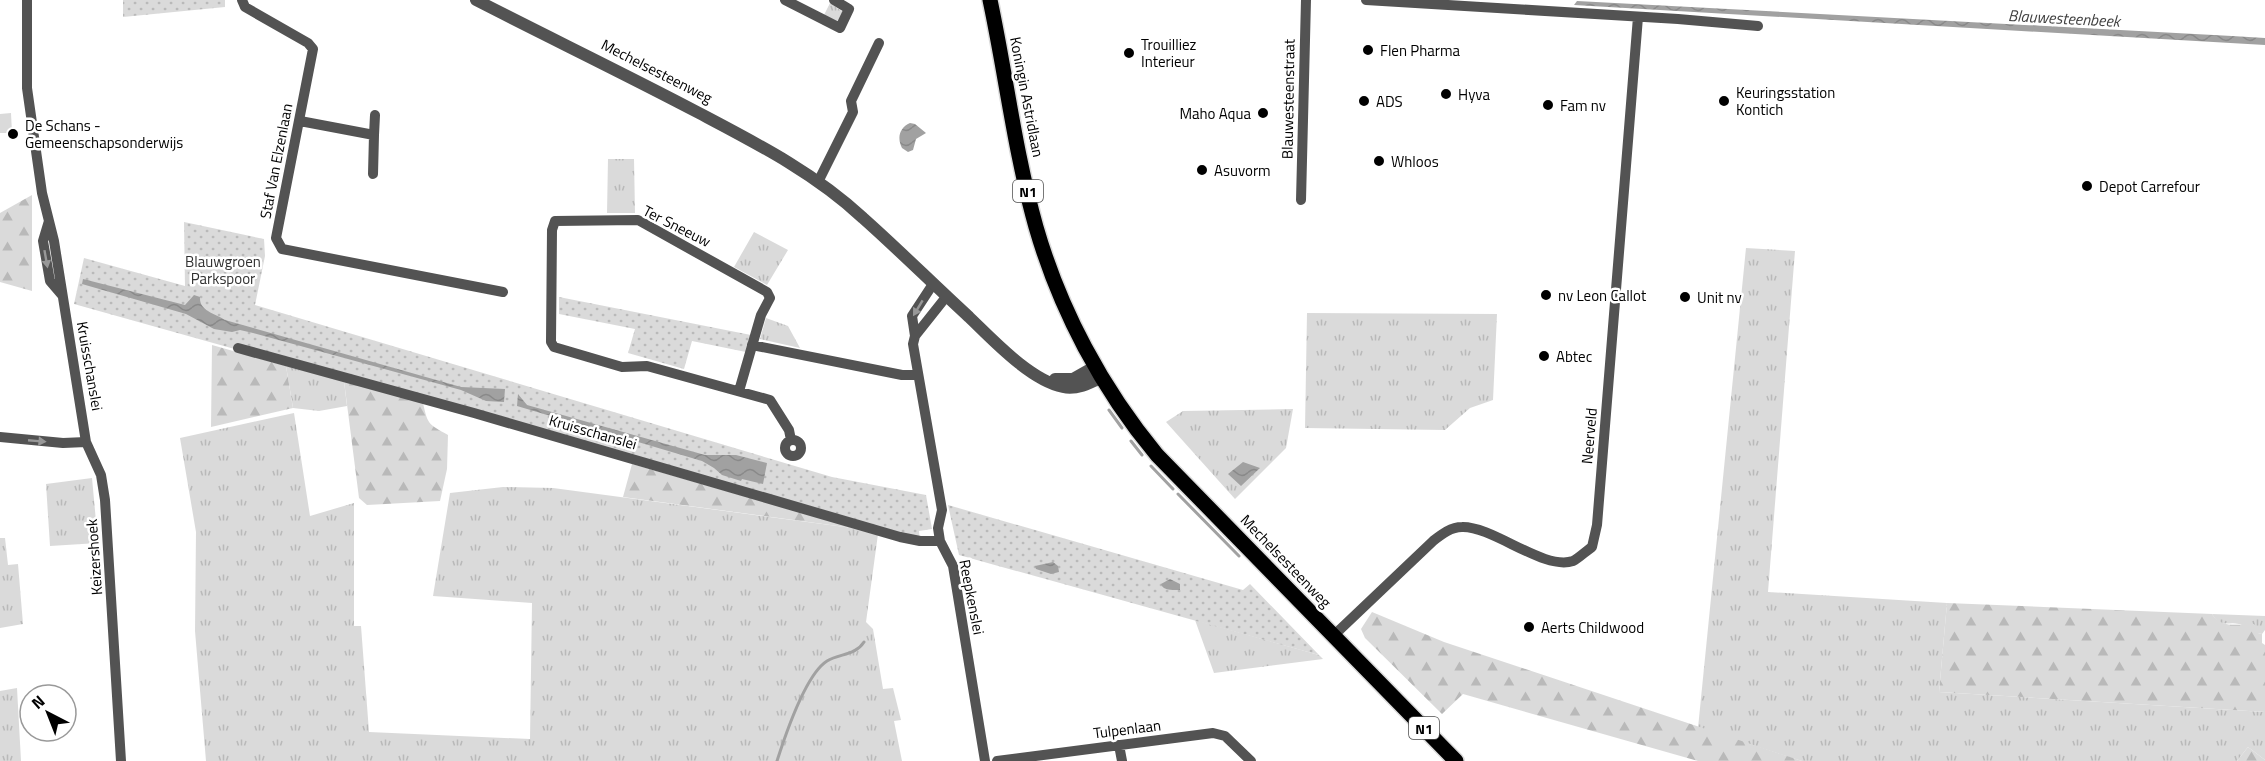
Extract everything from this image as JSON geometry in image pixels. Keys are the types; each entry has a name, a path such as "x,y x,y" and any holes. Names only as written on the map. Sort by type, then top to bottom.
{"main road":[{"name":"Koningin Astridlaan","path":"990,0 1036,227 1071,320 1099,372"},
{"name":"Mechelsesteenweg","path":"1099,372 1129,419 1157,455 1456,761"}],"street":[{"name":"Kruisschanslei","path":"27,0 27,88 42,193 49,219 86,442"},
{"name":"Staf Van Elzenlaan","path":"242,0 245,7 311,45 313,49 276,238 282,249 503,292"},
{"name":"Mechelsesteenweg","path":"476,0 727,128 771,152 818,182 861,216 997,344 1040,376 1064,387 1075,387 1099,372"},
{"path":"785,0 840,28 849,9 834,0"},
{"name":"Blauwesteenstraat","path":"1300,200 1306,0"},
{"path":"1366,0 1460,3 1758,26"},
{"name":"Neerveld","path":"1333,636 1446,531 1462,527 1478,530 1553,561 1572,561 1592,547 1597,525 1638,17"},
{"path":"818,182 853,112 851,101 879,43"},
{"path":"373,174 375,115"},
{"path":"300,121 374,135"},
{"name":"Ter Sneeuw","path":"555,221 639,221 766,292 770,298 761,315 752,345 739,391 647,366 622,367 554,347 551,342 552,230 555,221"},
{"name":"Reepkenslei","path":"933,284 912,316 915,336 913,344 942,510 938,528 940,541 953,566 985,761"},
{"path":"915,336 946,297"},
{"path":"752,345 902,375 918,375"},
{"name":"Kruisschanslei","path":"238,348 474,413 900,537 920,541 940,541"},
{"path":"739,391 773,402 789,430 791,440"},
{"path":"0,437 63,443 86,442"},
{"name":"Keizershoek","path":"86,442 101,475 105,500 122,761"},
{"name":"Tulpenlaan","path":"997,761 1218,733 1230,739 1251,761"},
{"path":"1119,745 1122,761"}],"green space":[{"path":"123,0 225,0 225,7 123,17"},
{"path":"830,3 843,12 837,21 824,15"},
{"path":"11,113 12,133 0,133 0,114"},
{"path":"608,159 634,159 635,213 607,213"},
{"path":"32,195 32,291 0,282 0,213"},
{"name":"Blauwgroen Parkspoor","path":"184,222 264,239 265,256 255,305 832,477 926,495 932,529 919,531 920,541 74,304 84,258 185,286"},
{"path":"754,232 788,250 767,285 734,267"},
{"path":"1746,248 1795,251 1768,592 1947,603 1939,692 2265,712 2265,760 2248,747 2237,761 1802,761 1698,728"},
{"path":"559,297 751,335 746,352 692,341 684,369 628,353 635,329 559,314"},
{"path":"1307,313 1497,314 1493,400 1470,408 1445,430 1305,428"},
{"path":"766,318 788,326 800,348 760,339"},
{"path":"212,345 286,366 293,408 211,427"},
{"path":"286,366 344,381 347,406 319,411 293,408"},
{"path":"344,381 423,403 430,424 448,435 447,469 440,501 367,505 359,498"},
{"path":"1293,409 1286,448 1235,499 1166,422 1183,411"},
{"path":"294,413 310,516 354,503 354,626 361,626 369,732 530,739 532,603 433,596 450,493 503,487 553,488 860,529 878,534 866,622 873,629 883,689 893,688 901,720 894,721 902,761 206,761 195,631 196,532 180,438"},
{"path":"632,464 860,529 623,497"},
{"path":"92,478 98,543 50,546 46,484"},
{"path":"948,505 1243,590 1250,584 1319,655 959,555"},
{"path":"0,538 5,538 8,565 18,564 23,624 0,628"},
{"path":"1947,603 2212,614 2225,624 2254,624 2259,629 2258,633 2262,634 2262,643 2265,645 2265,712 1939,692"},
{"path":"1372,612 1444,642 1802,761 1698,761 1463,694 1442,714 1365,638 1361,629"},
{"path":"2212,614 2265,616 2265,630 2262,634 2239,624 2221,623"},
{"path":"1195,620 1319,655 1323,659 1214,673"},
{"path":"17,688 18,743 20,743 21,761 0,761 0,691"},
{"path":"2248,747 2265,760 2265,761 2237,761"}],"water":[{"path":"1577,1 2265,38 2265,45 1574,5"},
{"path":"910,123 915,124 926,133 916,139 913,150 908,152 902,148 899,137 901,130"},
{"path":"83,279 185,305 194,295 200,297 200,302 205,309 225,320 461,387 505,389 504,402 486,401 461,390 253,333 214,329 186,314 82,284"},
{"path":"518,394 527,405 705,455 736,455 767,463 763,484 722,475 702,461 517,406"},
{"path":"1243,462 1260,468 1241,486 1228,474"},
{"path":"1053,562 1058,566 1059,572 1051,574 1036,569 1035,566"},
{"path":"1170,579 1180,584 1180,590 1169,590 1162,586 1161,584"}],"waterway":[{"path":"1109,410 1122,428"},
{"path":"1131,441 1142,455"},
{"path":"1151,466 1173,489"},
{"path":"1178,494 1239,556"},
{"path":"777,761 797,707 819,668 832,658 856,650 864,642"}],"place":[{"name":"Flen Pharma","path":"1368,50"},
{"name":"Trouilliez Interieur","path":"1129,53"},
{"name":"Hyva","path":"1446,94"},
{"name":"ADS","path":"1364,101"},
{"name":"Keuringsstation Kontich","path":"1724,101"},
{"name":"Fam nv","path":"1548,105"},
{"name":"Maho Aqua","path":"1263,113"},
{"name":"De Schans - Gemeenschapsonderwijs","path":"13,134"},
{"name":"Whloos","path":"1379,161"},
{"name":"Asuvorm","path":"1202,170"},
{"name":"Depot Carrefour","path":"2087,186"},
{"name":"nv Leon Callot","path":"1546,295"},
{"name":"Unit nv","path":"1685,297"},
{"name":"Abtec","path":"1544,356"},
{"name":"Aerts Childwood","path":"1529,627"}],"water label":[{"name":"Blauwesteenbeek","path":"2064,18"}]}
